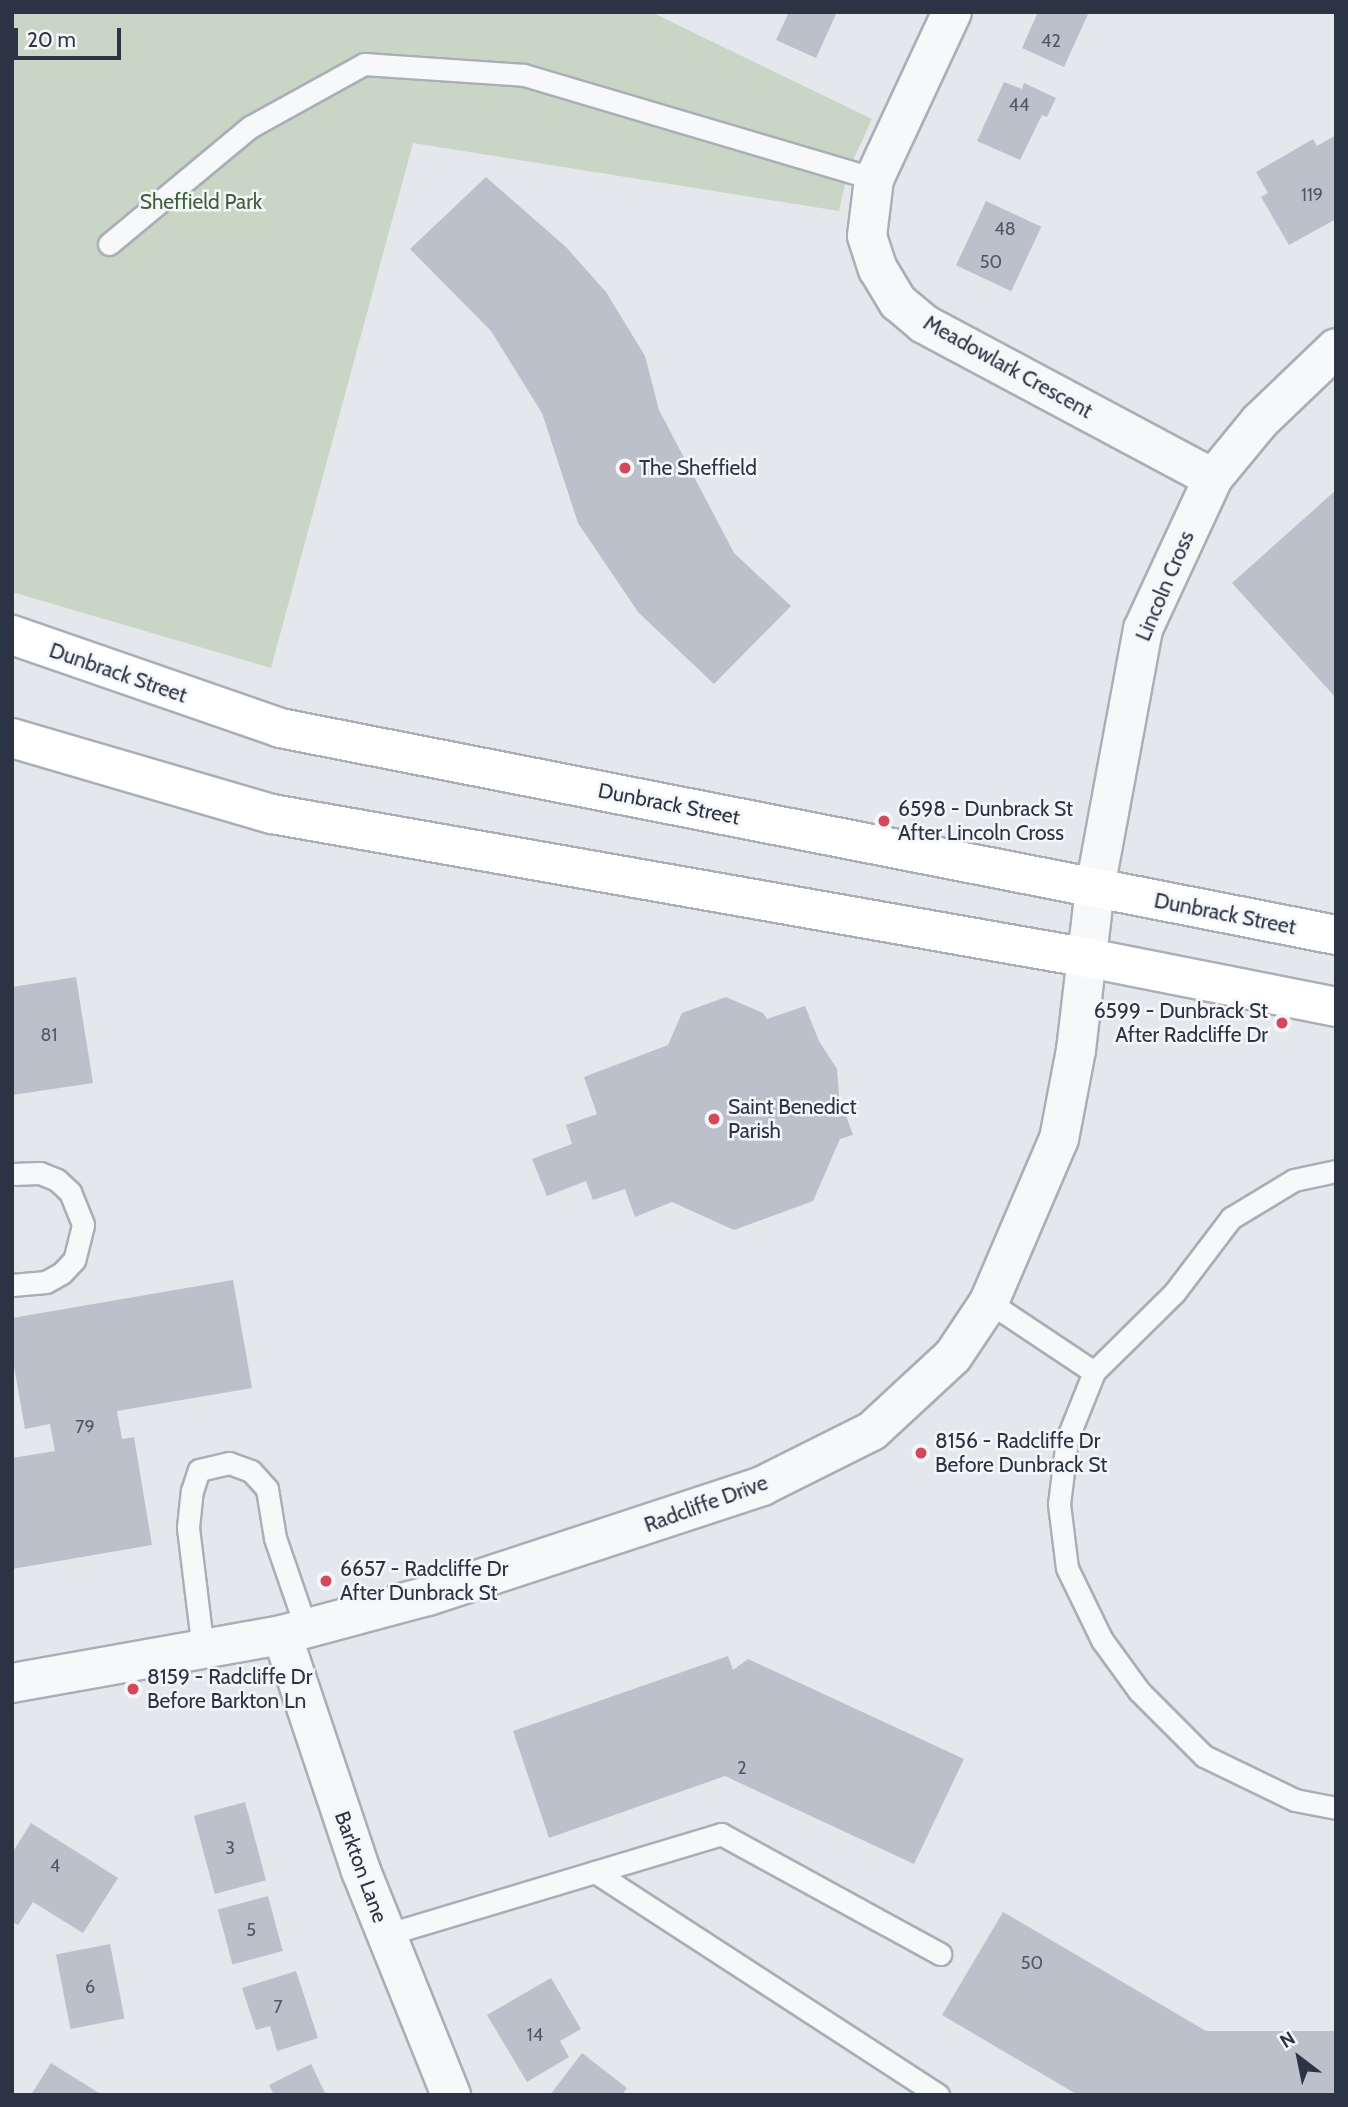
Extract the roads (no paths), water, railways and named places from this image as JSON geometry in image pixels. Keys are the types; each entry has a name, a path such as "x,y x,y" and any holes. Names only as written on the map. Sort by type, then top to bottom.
{"main road":[{"name":"Dunbrack Street","path":"12,635 280,728 1336,935"},
{"path":"12,738 271,814 1088,958 1336,1007"}],"street":[{"name":"Meadowlark Crescent","path":"952,12 874,180 867,236 878,269 898,302 924,324 1213,478"},
{"name":"Lincoln Cross","path":"1088,958 1094,888 1143,629 1213,478 1260,421 1336,348"},
{"name":"Radcliffe Drive","path":"12,1683 294,1632 428,1596 762,1486 872,1431 953,1356 989,1302 1059,1139 1088,958"},
{"name":"Barkton Lane","path":"294,1632 385,1935 451,2095"}],"lane":[{"path":"109,244 250,127 364,64 524,75 874,180"},
{"path":"1336,1171 1294,1180 1231,1218 1174,1293 1094,1372 1067,1439 1059,1504 1067,1567 1102,1640 1139,1691 1204,1756 1295,1800 1336,1808"},
{"path":"12,1174 40,1173 57,1180 70,1192 83,1225 78,1252 62,1273 46,1282 12,1285"},
{"path":"989,1302 1094,1372"},
{"path":"203,1650 188,1527 192,1491 199,1470 229,1463 251,1471 267,1489 294,1632"},
{"path":"385,1935 721,1834 940,1954"},
{"path":"595,1872 938,2095"}],"place":[{"name":"The Sheffield","path":"625,468"},
{"name":"6598 - Dunbrack St After Lincoln Cross","path":"884,821"},
{"name":"6599 - Dunbrack St After Radcliffe Dr","path":"1282,1023"},
{"name":"Saint Benedict Parish","path":"714,1119"},
{"name":"8156 - Radcliffe Dr Before Dunbrack St","path":"921,1453"},
{"name":"6657 - Radcliffe Dr After Dunbrack St","path":"326,1581"},
{"name":"8159 - Radcliffe Dr Before Barkton Ln","path":"133,1689"}],"park label":[{"name":"Sheffield Park","path":"201,202"}]}
